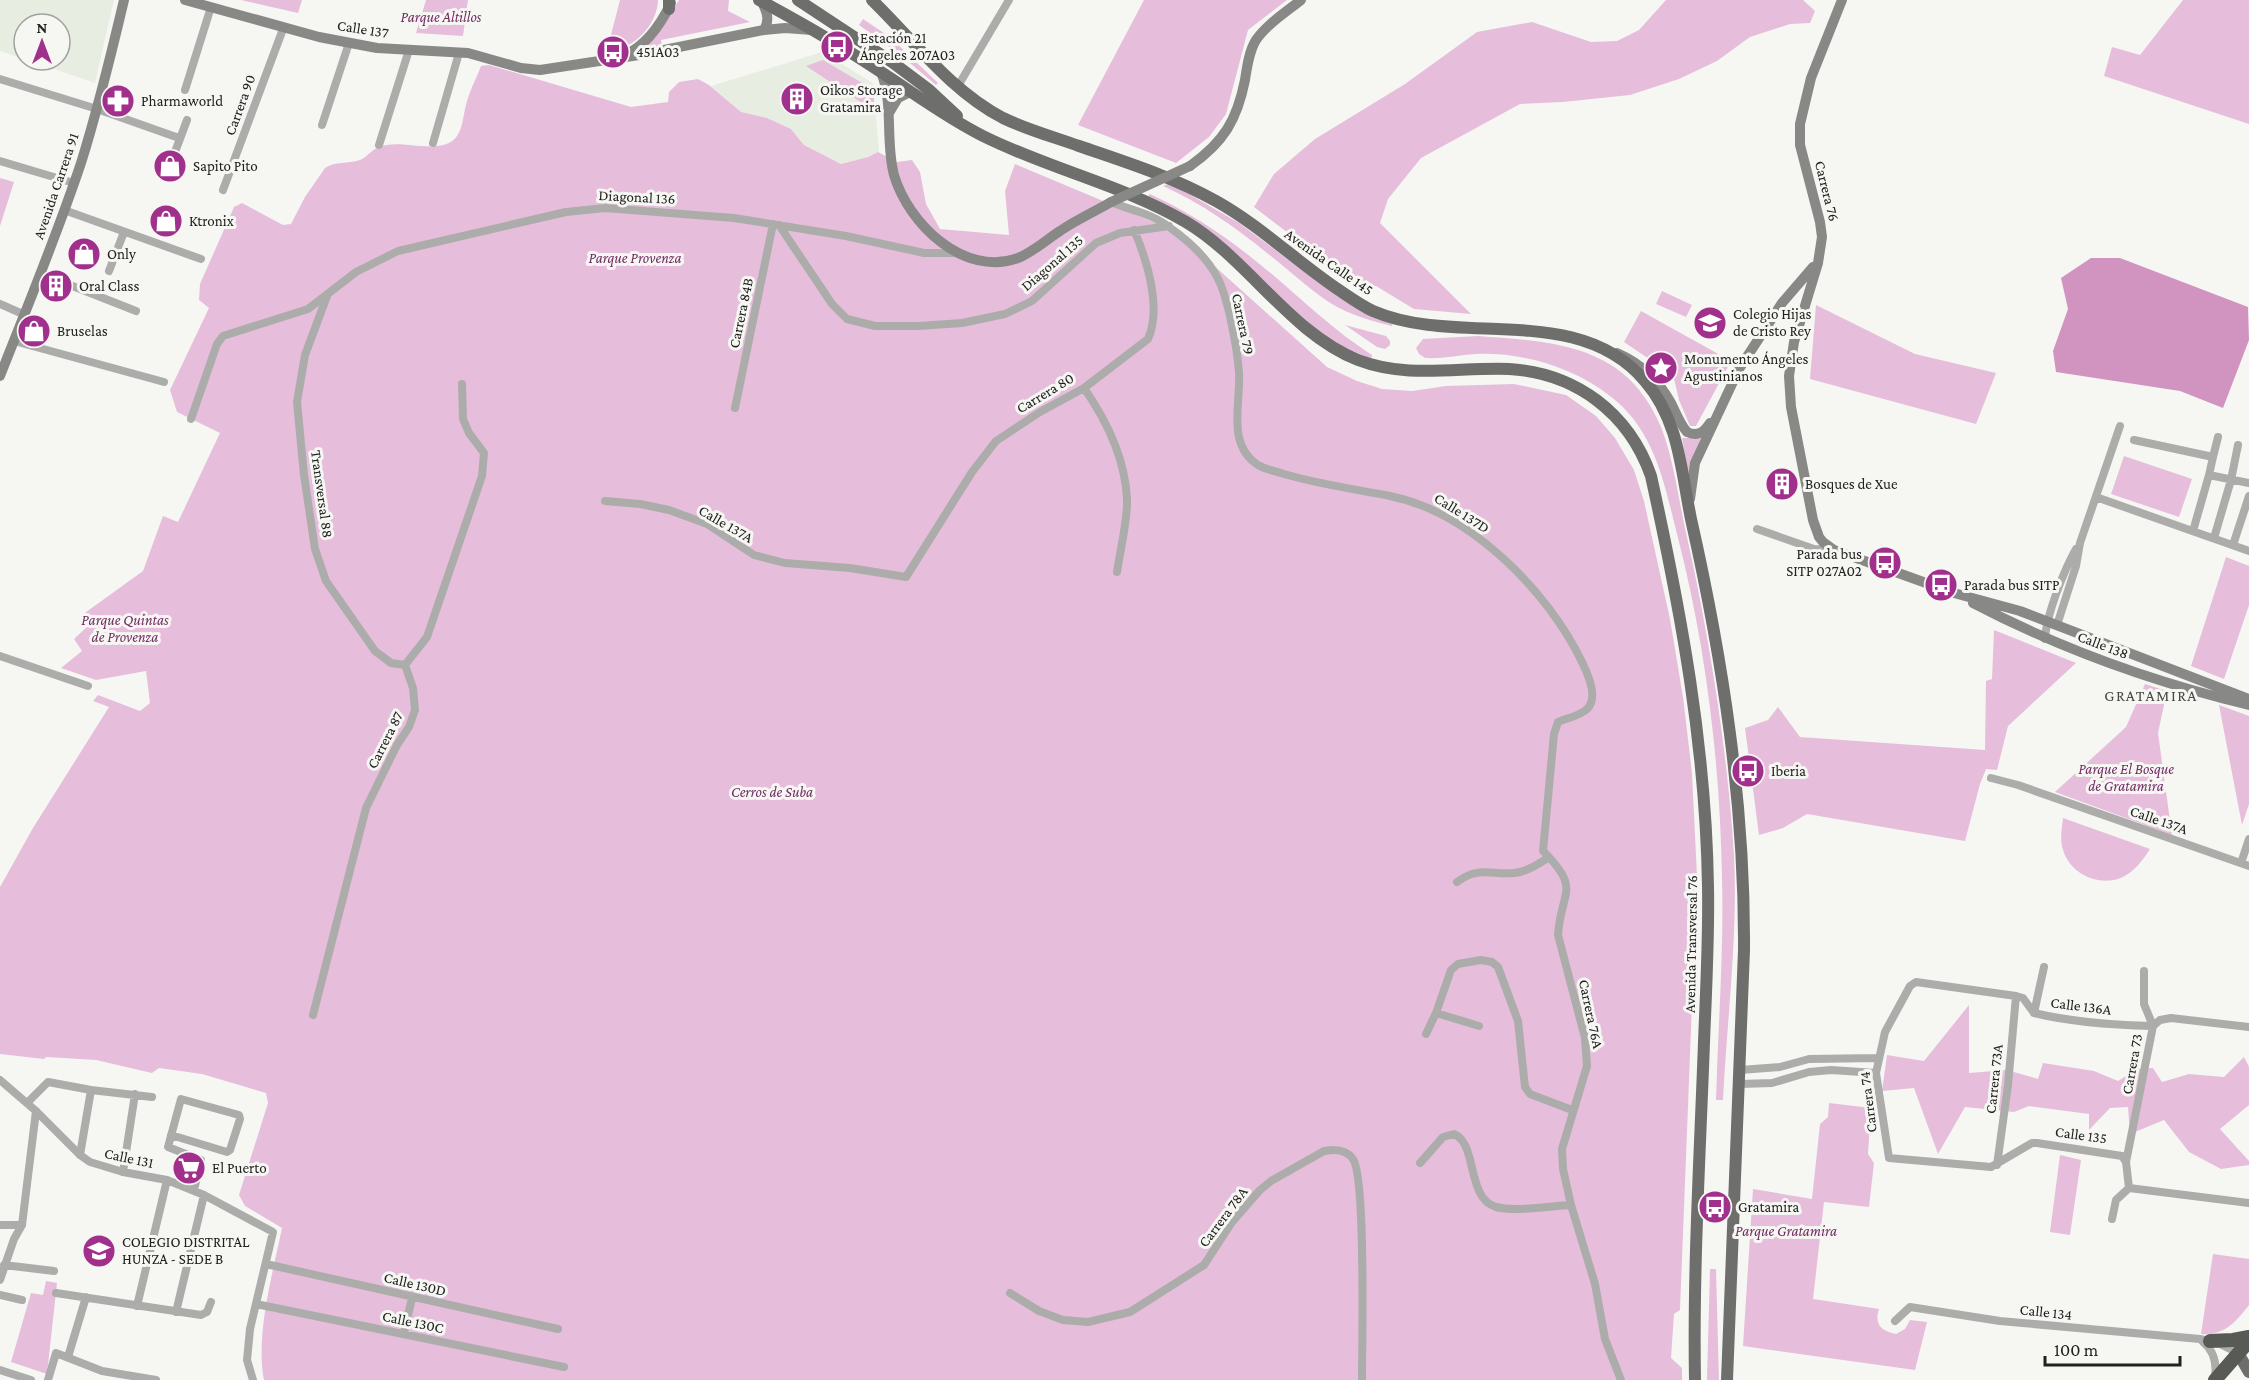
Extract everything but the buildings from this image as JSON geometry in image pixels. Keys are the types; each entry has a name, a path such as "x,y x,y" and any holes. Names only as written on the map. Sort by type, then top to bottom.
{"highway":[{"path":"2205,1340 2249,1339 2244,1356 2214,1380"}],"main road":[{"name":"Avenida Carrera 91","path":"1,372 42,274 74,183 97,109 124,0"},
{"name":"Calle 137","path":"185,0 283,28 349,43 410,50 459,52 478,55 521,68 540,70 662,51 764,30 785,28 813,30"},
{"path":"798,0 892,62 987,138"},
{"name":"Avenida Calle 145","path":"860,0 899,28"},
{"name":"Avenida Calle 145","path":"872,0 958,86 980,104 1026,128 1123,161 1190,187 1221,203 1320,277 1372,310 1395,318 1426,324 1494,328 1572,337 1604,348 1647,382 1665,410 1675,434 1690,513"},
{"path":"1108,203 1190,166 1215,146 1231,125 1257,39 1300,0"},
{"name":"Carrera 76","path":"1834,550 1823,542 1816,530 1791,407 1789,382 1791,356 1818,262 1822,237 1800,145 1800,124 1811,78 1842,0"},
{"path":"760,1 813,30 958,123 987,138"},
{"path":"760,1 768,15 764,30"},
{"name":"Calle 137","path":"610,60 639,46 660,24 670,3"},
{"name":"Diagonal 136","path":"881,72 885,82 894,176 919,220 937,239 960,253 983,261 1016,259 1108,203"},
{"path":"888,116 893,104 910,92"},
{"name":"Avenida Transversal 76","path":"987,138 1147,203 1189,224 1216,244 1302,323 1347,355 1376,366 1400,370 1522,370 1555,378 1576,387 1605,406 1627,428 1645,459 1659,511 1694,695 1701,760 1708,885 1693,1308 1695,1380"},
{"path":"1727,1380 1740,1083 1744,890 1741,827 1725,691 1690,513 1690,493 1695,463 1739,369 1782,303 1818,262"},
{"path":"1782,303 1795,303 1802,312"},
{"path":"1604,348 1628,358 1651,376 1663,390 1687,432 1693,435 1705,430 1724,403"},
{"name":"Calle 138","path":"1834,550 2049,628 2110,645 2249,699"},
{"name":"Calle 138","path":"1954,593 2020,611 2104,662 2161,682 2249,705"},
{"path":"2104,662 2103,652 2110,645"},
{"path":"2244,1356 2249,1372"}],"street":[{"path":"958,86 1009,0"},
{"path":"186,90 212,7"},
{"name":"Carrera 90","path":"223,190 283,28"},
{"path":"322,125 349,43"},
{"path":"379,145 410,50"},
{"path":"433,143 459,52"},
{"path":"0,80 97,109 179,138"},
{"path":"166,176 187,120"},
{"path":"0,161 74,183"},
{"name":"Carrera 79","path":"1108,203 1125,207 1169,226 1209,265 1217,277 1228,307 1239,372 1237,420 1239,437 1245,452 1261,466"},
{"name":"Diagonal 136","path":"191,419 216,344 223,336 308,309 356,272 398,251 566,212 605,208 734,218 924,253 960,253"},
{"path":"64,210 201,259"},
{"name":"Diagonal 135","path":"776,224 832,304 847,320 875,326 962,323 1005,314 1032,301 1096,243 1112,235 1169,226"},
{"name":"Carrera 84B","path":"735,408 776,224"},
{"name":"Carrera 80","path":"906,577 972,472 996,441 1040,412 1084,388 1148,339 1154,327 1154,311 1145,255 1134,230"},
{"path":"109,272 124,232"},
{"path":"42,274 136,311"},
{"name":"Transversal 88","path":"328,295 304,355 297,402 304,475 315,549 326,581 375,651 391,663 405,665"},
{"path":"0,304 25,315"},
{"path":"15,341 164,382"},
{"path":"405,665 427,637 482,476 484,453 469,433 463,418 462,384"},
{"path":"1084,388 1102,414 1120,458 1128,500 1117,572"},
{"path":"2049,628 2076,566 2080,543 2120,426"},
{"path":"2193,531 2218,437"},
{"path":"2133,440 2213,457"},
{"path":"2214,538 2231,480 2238,445"},
{"name":"Calle 137D","path":"1261,466 1307,481 1422,504 1477,535 1524,580 1560,623 1588,673 1592,693 1591,703 1587,710"},
{"path":"2209,475 2249,483"},
{"path":"2233,545 2249,496"},
{"path":"2096,497 2249,551"},
{"name":"Calle 137A","path":"605,501 640,504 669,510 707,524 754,555 765,558 906,577"},
{"name":"Calle 138","path":"1758,529 1814,549 1834,550"},
{"path":"0,656 84,686"},
{"name":"Carrera 87","path":"313,1014 366,808 397,745 409,727 415,710 413,688 405,665"},
{"name":"Carrera 76A","path":"1587,710 1558,722 1554,734 1543,851 1562,873 1567,884 1567,898 1559,917 1558,935 1585,1038 1587,1066 1562,1149 1563,1169 1571,1205 1595,1284 1605,1339 1621,1380"},
{"name":"Calle 137A","path":"1991,778 2018,785 2245,865"},
{"path":"2245,865 2249,839"},
{"path":"1457,882 1469,874 1514,873 1529,870 1549,857"},
{"path":"1426,1034 1436,1013 1450,970 1458,964 1481,960 1492,962 1498,967 1518,1021 1526,1087 1530,1094 1572,1110"},
{"path":"2034,1012 2044,967"},
{"name":"Carrera 73","path":"2126,1162 2153,1026 2144,1004 2144,971"},
{"name":"Carrera 74","path":"1997,1165 1986,1168 1889,1158 1876,1073 1885,1032 1910,986 1916,982 2016,996"},
{"name":"Calle 136A","path":"2016,996 2023,998 2034,1012 2128,1026 2153,1026 2160,1020 2171,1018 2249,1027"},
{"name":"Carrera 73A","path":"1997,1165 2008,1085 2016,996"},
{"path":"1436,1013 1479,1026"},
{"path":"1831,1070 1833,1058"},
{"path":"1740,1070 1765,1070 1809,1059 1878,1058"},
{"path":"1740,1083 1777,1082 1809,1072 1831,1070 1876,1073"},
{"name":"Calle 131","path":"0,1080 90,1162 123,1172 167,1180 194,1190 273,1232 266,1264"},
{"path":"27,1103 48,1082 152,1097"},
{"path":"80,1155 91,1090"},
{"path":"123,1172 135,1094"},
{"path":"171,1135 224,1151 230,1150 240,1119 239,1115 181,1100 171,1135 168,1147 201,1160 194,1190"},
{"path":"0,1280 4,1264 22,1225 36,1111"},
{"path":"1420,1163 1443,1137 1454,1134 1462,1140 1479,1190 1488,1204 1505,1209 1571,1205"},
{"name":"Calle 135","path":"1997,1165 2032,1143 2118,1154 2126,1162"},
{"name":"Carrera 78A","path":"1010,1293 1039,1311 1063,1320 1088,1322 1130,1312 1204,1265 1232,1222 1271,1181 1324,1151 1344,1152 1352,1158 1357,1168 1360,1210 1362,1380"},
{"path":"2126,1162 2129,1188"},
{"path":"136,1306 167,1180"},
{"path":"2112,1219 2116,1200 2129,1188 2249,1203"},
{"path":"176,1312 204,1195"},
{"path":"0,1225 22,1225"},
{"path":"4,1264 54,1271"},
{"path":"252,1380 247,1360 250,1329 266,1264"},
{"name":"Calle 130D","path":"266,1264 558,1329"},
{"path":"56,1293 176,1312 205,1314 211,1302"},
{"path":"0,1295 22,1300"},
{"path":"68,1357 86,1297"},
{"path":"404,1333 412,1298"},
{"name":"Calle 130C","path":"256,1304 564,1367"},
{"name":"Calle 134","path":"1895,1321 1910,1307 2000,1321 2205,1340 2244,1356"},
{"path":"2205,1340 2213,1354 2216,1368 2214,1380"},
{"path":"48,1380 56,1353 102,1371 156,1380"},
{"path":"0,1370 31,1380"}],"shaded area":[{"path":"0,0 114,0 95,83 63,72 72,72 72,12 12,12 12,55 0,51"},
{"path":"822,52 873,83 879,152 841,164 804,145 791,129 767,118 741,112 711,86"},
{"path":"2091,258 2120,258 2248,307 2249,340 2223,408 2180,391 2056,372 2053,351 2068,309 2061,278"}],"green space":[{"path":"241,0 302,0 298,13"},
{"name":"Parque Altillos","path":"426,0 468,0 463,36 416,33"},
{"path":"620,0 658,0 655,14 644,33 626,46 607,50"},
{"path":"679,0 729,0 728,11 750,22 661,40 662,47 642,52 664,25"},
{"path":"1144,0 1287,0 1248,30 1226,114 1209,137 1176,163 1078,125"},
{"path":"1666,0 1803,0 1815,11 1810,23 1790,24 1750,37 1717,61 1679,79 1630,95 1520,104 1421,158 1388,199 1380,223 1471,314 1414,309 1376,286 1359,287 1254,207 1274,174 1315,139 1405,84 1477,32 1532,22 1591,42 1617,41 1639,30"},
{"path":"2183,0 2249,0 2249,124 2104,76 2112,47 2140,55"},
{"path":"863,19 890,37 938,83 936,85 859,25"},
{"path":"823,60 874,90 874,111 806,66"},
{"name":"Cerros de Suba","path":"489,65 631,107 668,102 669,92 679,82 698,79 709,85 741,112 767,118 791,129 804,145 841,164 878,152 897,162 912,160 920,172 926,204 940,229 1009,235 1005,191 1015,164 1158,224 1200,253 1327,367 1357,381 1382,389 1412,391 1446,386 1514,384 1566,395 1596,416 1615,438 1634,470 1644,501 1670,619 1683,697 1692,773 1697,876 1680,1310 1674,1314 1671,1358 1682,1368 1682,1380 264,1380 263,1324 282,1228 245,1206 239,1195 268,1103 266,1093 202,1074 159,1068 152,1073 96,1060 46,1057 44,1059 0,1054 0,887 33,828 109,707 93,701 98,695 140,711 150,703 146,671 96,680 61,668 82,651 74,639 89,625 82,615 143,571 163,516 178,522 220,433 177,412 170,390 209,308 199,300 200,284 234,207 242,203 283,225 291,224 305,197 325,168 337,163 360,160 377,148 387,145 435,146 451,142 461,129 467,100 481,66"},
{"path":"0,178 14,182 0,226"},
{"path":"1170,183 1239,223 1337,296 1362,312 1393,322 1392,326 1361,317 1332,304 1230,225 1191,200 1163,186"},
{"path":"1150,194 1194,217 1236,245 1329,324 1372,355 1371,359 1320,333 1171,208 1148,196"},
{"path":"1662,291 1692,305 1686,317 1656,304"},
{"path":"1816,305 1915,354 1996,373 1976,424 1810,379"},
{"path":"1641,311 1731,361 1696,426 1690,426 1679,400 1672,370 1658,360 1646,357 1624,342"},
{"path":"1345,325 1386,336 1390,345 1385,349 1377,347"},
{"path":"1478,336 1553,344 1589,354 1605,362 1621,372 1639,390 1661,427 1669,451 1702,609 1722,732 1731,814 1735,916 1723,1100 1716,1100 1722,906 1721,835 1715,748 1696,619 1662,477 1648,441 1638,425 1610,396 1580,377 1546,363 1529,359 1493,354 1425,358 1416,348 1423,339"},
{"path":"1682,438 1701,438 1688,472"},
{"path":"2124,456 2192,479 2179,517 2111,494"},
{"path":"2226,557 2249,566 2249,605 2224,679 2191,666"},
{"path":"1994,630 2076,663 2008,726 1997,770 1986,769 1980,784 1965,841 1807,814 1783,828 1759,835 1745,728 1768,720 1778,707 1800,737 1985,750 1986,681 1992,679"},
{"name":"Parque El Bosque de Gratamira","path":"2145,684 2167,691 2158,733 2172,835 2055,792 2126,727"},
{"path":"2219,705 2249,716 2249,804 2242,825"},
{"path":"2063,818 2150,849 2132,871 2122,877 2112,880 2090,878 2072,866 2066,857 2061,839"},
{"path":"1969,1005 1969,1073 2007,1070 2038,1079 2043,1063 2094,1071 2118,1081 2137,1069 2153,1068 2162,1082 2189,1074 2224,1077 2244,1057 2249,1067 2249,1105 2220,1129 2249,1161 2249,1165 2221,1169 2189,1152 2164,1120 2130,1134 2128,1107 2110,1108 2089,1130 2089,1114 2029,1106 2014,1112 1965,1107 1938,1154 1914,1088 1882,1091 1887,1055 1924,1061"},
{"name":"Parque Gratamira","path":"1829,1103 1871,1108 1868,1154 1874,1163 1869,1207 1824,1202 1813,1299 1879,1309 1877,1319 1880,1326 1896,1334 1905,1329 1910,1320 1927,1322 1915,1370 1743,1346 1753,1189 1812,1199 1820,1124 1828,1117"},
{"path":"2060,1155 2081,1160 2070,1235 2050,1232"},
{"path":"2213,1254 2249,1259 2249,1305 2229,1327 2216,1333 2201,1334"},
{"path":"1710,1269 1716,1269 1719,1380 1707,1380"},
{"path":"46,1281 57,1283 47,1374 11,1362 31,1293 43,1295"}],"place":[{"name":"Estación 21 Ángeles 207A03","path":"837,47"},
{"name":"451A03","path":"613,52"},
{"name":"Oikos Storage Gratamira","path":"797,99"},
{"name":"Pharmaworld","path":"118,101"},
{"name":"Sapito Pito","path":"170,166"},
{"name":"Ktronix","path":"166,221"},
{"name":"Only","path":"84,254"},
{"name":"Oral Class","path":"56,286"},
{"name":"Colegio Hijas de Cristo Rey","path":"1710,323"},
{"name":"Bruselas","path":"34,331"},
{"name":"Monumento Ángeles Agustinianos","path":"1661,368"},
{"name":"Bosques de Xue","path":"1782,484"},
{"name":"Parada bus SITP 027A02","path":"1885,563"},
{"name":"Parada bus SITP","path":"1941,585"},
{"name":"Iberia","path":"1748,771"},
{"name":"El Puerto","path":"189,1168"},
{"name":"Gratamira","path":"1715,1207"},
{"name":"COLEGIO DISTRITAL HUNZA - SEDE B","path":"99,1251"}],"district":[{"name":"GRATAMIRA","path":"2151,695"}],"park label":[{"name":"Parque Provenza","path":"635,258"},
{"name":"Parque Quintas de Provenza","path":"125,628"}]}
